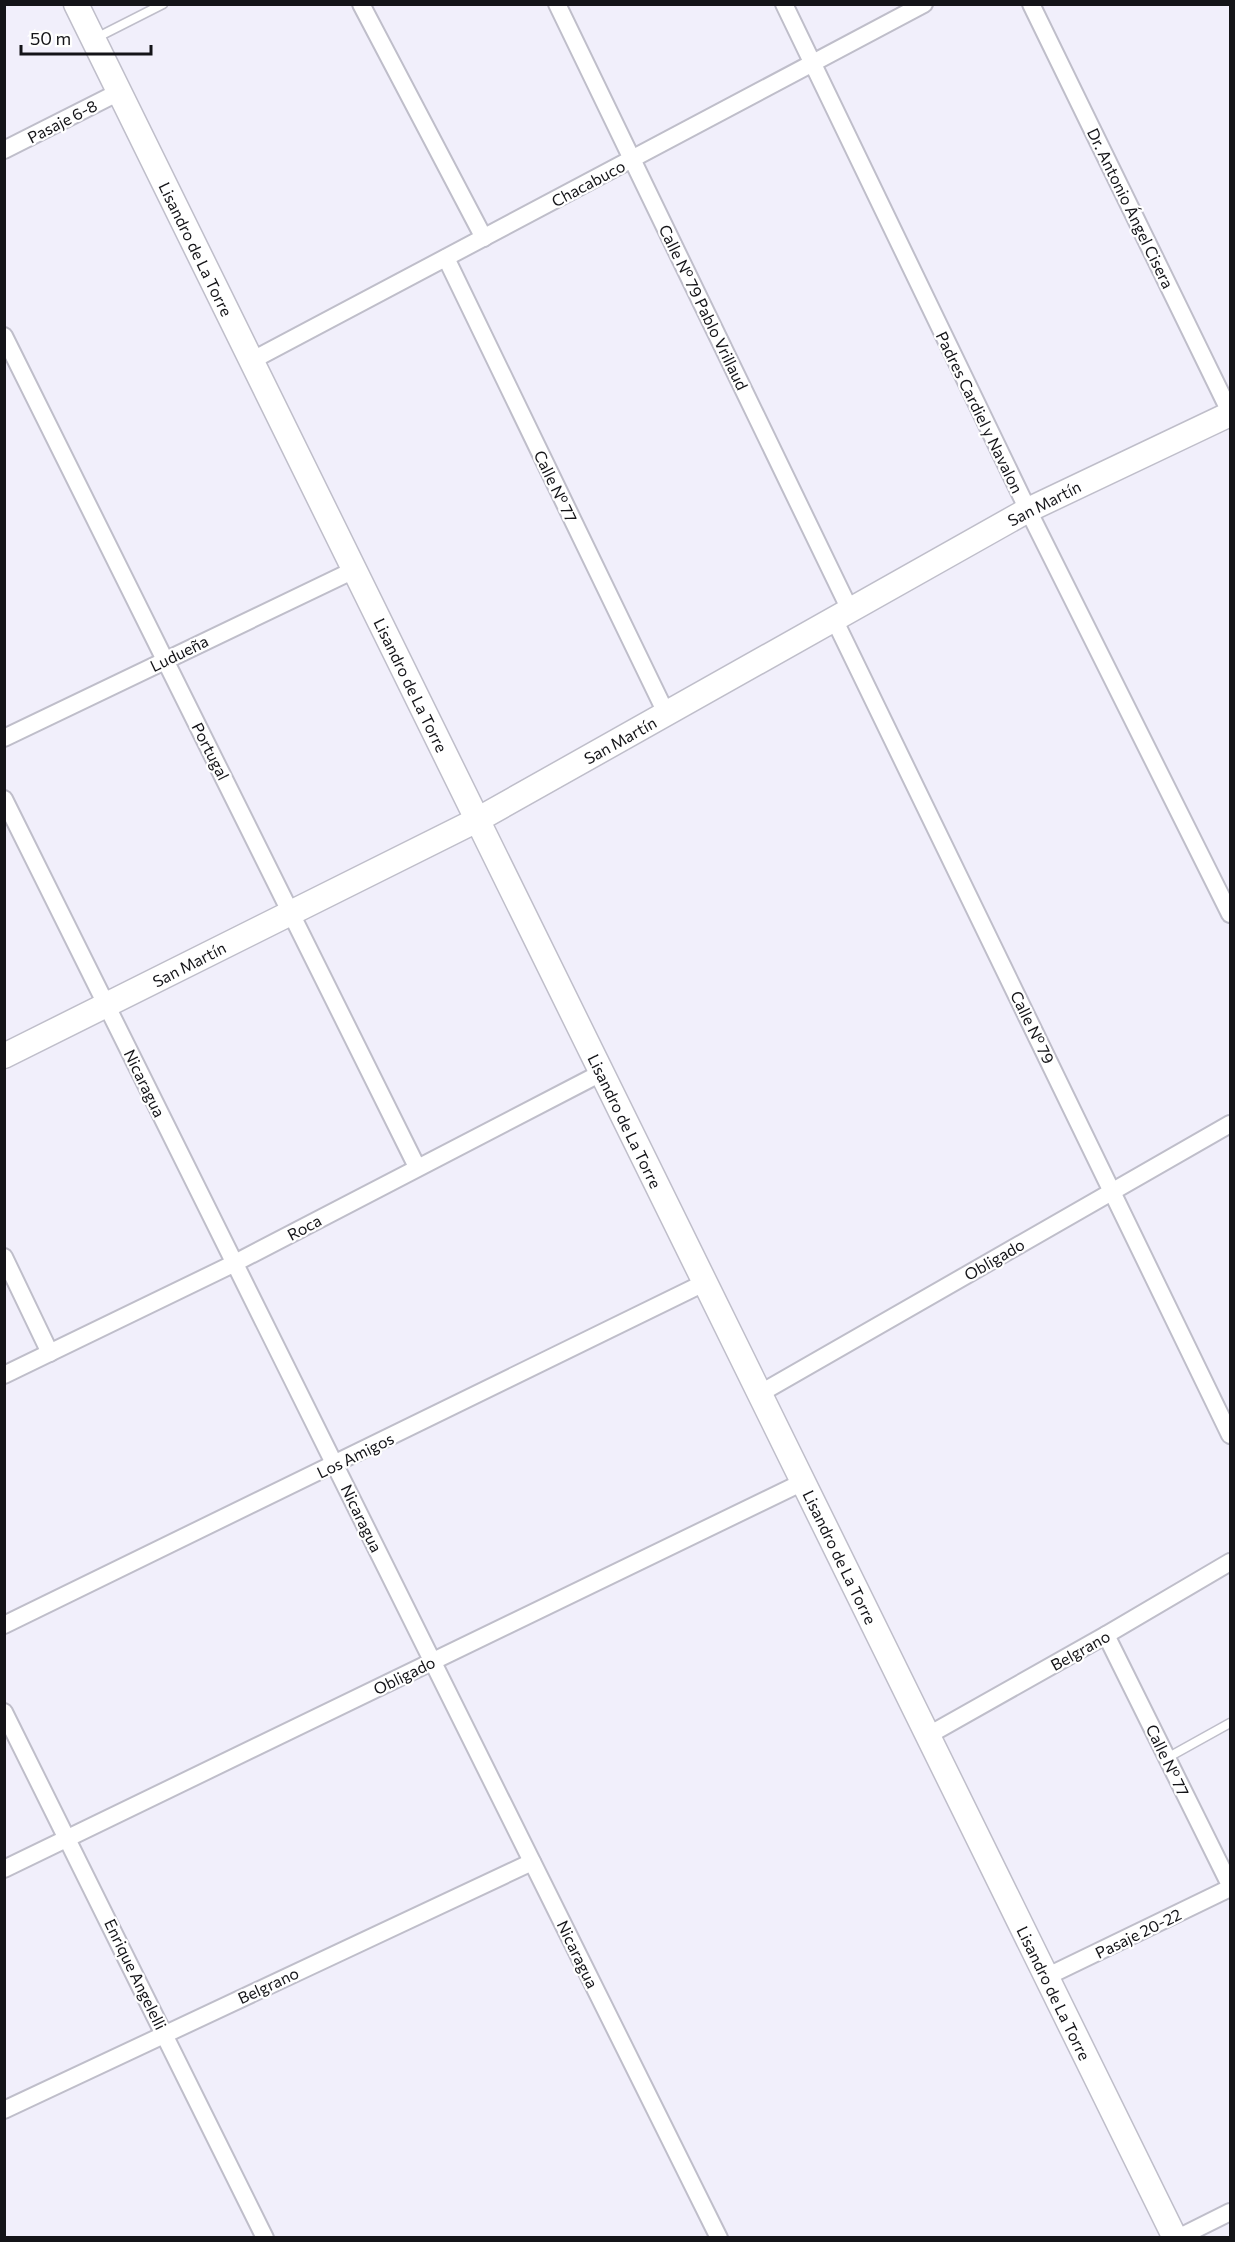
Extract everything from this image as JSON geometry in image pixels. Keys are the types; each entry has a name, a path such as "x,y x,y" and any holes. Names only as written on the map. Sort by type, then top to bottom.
{"street":[{"name":"Lisandro de La Torre","path":"76,4 1176,2238"},
{"path":"361,4 484,238"},
{"name":"Calle Nº 79 Pablo Vrillaud","path":"557,4 632,159 842,614"},
{"name":"Padres Cardiel y Navalon","path":"784,4 1028,510 1230,914"},
{"name":"Chacabuco","path":"251,362 924,4"},
{"name":"Dr. Antonio Ángel Cisera","path":"1031,4 1230,413"},
{"name":"Pasaje 6-8","path":"4,150 119,92"},
{"name":"Calle Nº 77","path":"446,258 666,714"},
{"name":"Portugal","path":"4,336 417,1167"},
{"name":"San Martín","path":"4,1056 477,820 1028,510 1230,413"},
{"name":"Ludueña","path":"4,738 354,570"},
{"name":"Calle Nº 79","path":"842,614 1112,1191 1230,1435"},
{"name":"Nicaragua","path":"4,799 719,2238"},
{"name":"Roca","path":"4,1375 234,1263 601,1072"},
{"name":"Obligado","path":"759,1394 1230,1124"},
{"path":"4,1257 50,1353"},
{"name":"Los Amigos","path":"4,1625 336,1465 704,1283"},
{"name":"Obligado","path":"4,1869 803,1482"},
{"name":"Belgrano","path":"927,1736 1230,1562"},
{"name":"Calle Nº 77","path":"1106,1635 1230,1887"},
{"name":"Enrique Angelelli","path":"4,1712 165,2033 257,2235"},
{"name":"Belgrano","path":"4,2110 532,1862"},
{"name":"Pasaje 20-22","path":"1046,1977 1230,1887"},
{"path":"1176,2238 1230,2212"}],"lane":[{"path":"93,40 163,4"},
{"path":"1167,1758 1230,1723"}]}
